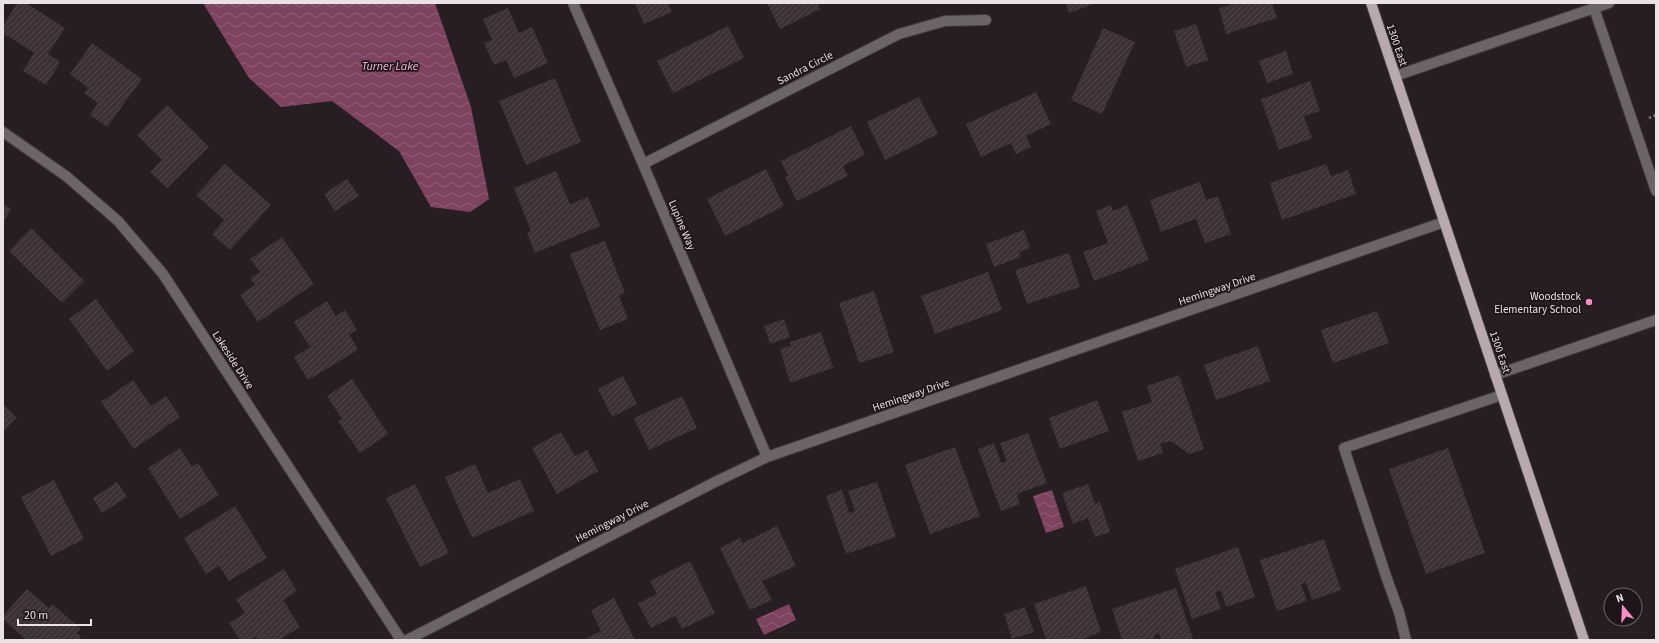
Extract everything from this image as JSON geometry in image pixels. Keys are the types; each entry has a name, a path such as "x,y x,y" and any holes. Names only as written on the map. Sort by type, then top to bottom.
{"main road":[{"name":"1300 East","path":"1371,3 1584,640"}],"street":[{"name":"Lupine Way","path":"573,3 767,457"},
{"path":"1395,76 1609,3"},
{"path":"1594,8 1656,191"},
{"name":"Sandra Circle","path":"643,164 899,34 944,22 986,20"},
{"name":"Lakeside Drive","path":"3,132 66,176 118,221 162,274 401,640"},
{"name":"Hemingway Drive","path":"407,640 715,482 767,457 1444,222"},
{"path":"1495,375 1656,320"},
{"path":"1406,640 1399,612 1344,448 1502,394"}],"water":[{"name":"Turner Lake","path":"203,3 435,3 471,107 489,199 470,212 431,207 399,151 332,101 281,107 249,78"},
{"path":"1052,490 1064,527 1046,533 1033,496"},
{"path":"789,604 796,620 764,635 756,619"}],"building":[{"path":"17,3 26,3 65,28 48,54 60,62 46,85 23,71 34,53 3,33 3,26"},
{"path":"635,3 668,3 672,12 644,24"},
{"path":"767,3 817,3 820,9 780,29"},
{"path":"1066,3 1096,3 1069,13"},
{"path":"1230,3 1272,3 1277,18 1226,34 1219,8 1231,5"},
{"path":"508,8 519,33 532,27 548,63 514,78 506,60 494,65 484,43 492,40 483,19"},
{"path":"1196,24 1208,60 1186,67 1174,31"},
{"path":"728,26 744,58 673,93 657,61"},
{"path":"1103,28 1135,42 1102,114 1071,100"},
{"path":"92,43 142,79 107,127 90,115 98,103 84,93 88,88 70,74"},
{"path":"1286,51 1293,74 1267,83 1259,61"},
{"path":"555,78 581,142 526,165 499,101"},
{"path":"1310,81 1320,111 1304,116 1312,138 1279,150 1261,99"},
{"path":"1036,92 1051,124 1026,136 1031,147 1016,154 1011,143 981,157 966,124"},
{"path":"919,97 938,134 885,160 867,122"},
{"path":"167,105 209,147 167,188 150,172 162,160 137,135"},
{"path":"851,126 865,155 843,166 848,176 797,201 785,177 788,175 781,161"},
{"path":"225,164 271,205 230,250 212,234 224,220 196,195"},
{"path":"1326,164 1331,176 1348,170 1356,194 1282,220 1270,183"},
{"path":"766,169 784,206 725,236 707,199"},
{"path":"556,171 570,204 588,197 600,226 535,253 527,233 531,231 514,188"},
{"path":"347,179 359,196 335,211 324,194"},
{"path":"1200,182 1206,200 1218,196 1231,234 1205,243 1196,219 1161,232 1150,200"},
{"path":"3,204 11,209 3,222"},
{"path":"1111,205 1113,211 1127,205 1149,260 1094,281 1083,252 1108,243 1096,211"},
{"path":"31,228 84,281 62,303 9,251"},
{"path":"1024,230 1030,248 1019,252 1021,257 994,267 986,244"},
{"path":"282,237 314,284 258,322 240,295 255,285 250,278 260,272 250,259"},
{"path":"605,241 625,293 619,296 628,319 600,330 570,254"},
{"path":"1069,253 1080,287 1027,304 1015,270"},
{"path":"988,272 1002,310 935,334 921,296"},
{"path":"874,291 894,352 859,363 839,303"},
{"path":"96,299 134,351 107,371 69,319"},
{"path":"327,301 336,316 345,310 357,330 349,334 358,350 308,380 294,357 310,347 294,322"},
{"path":"1377,311 1389,343 1333,363 1321,330"},
{"path":"784,319 790,337 770,344 764,326"},
{"path":"821,332 833,368 790,383 780,349 791,346 790,342"},
{"path":"1258,346 1270,381 1216,400 1204,365"},
{"path":"1179,375 1204,449 1189,454 1171,441 1160,444 1163,453 1138,461 1122,412 1152,402 1147,386"},
{"path":"623,376 637,404 612,417 598,389"},
{"path":"352,379 388,434 360,453 338,421 342,419 327,396"},
{"path":"133,380 151,406 166,396 180,417 134,449 101,402"},
{"path":"682,396 697,428 649,450 634,418"},
{"path":"1097,400 1109,431 1060,449 1049,418"},
{"path":"3,404 17,418 3,431"},
{"path":"561,432 575,456 587,450 598,471 557,494 532,448"},
{"path":"1028,433 1047,483 1017,494 1020,504 1001,511 978,449 994,443 1001,463 1007,461 1000,443"},
{"path":"955,447 980,516 930,534 905,465"},
{"path":"180,448 192,467 198,463 219,495 180,519 148,468"},
{"path":"1448,448 1485,553 1426,574 1389,469"},
{"path":"475,464 488,493 520,479 534,511 472,538 445,477"},
{"path":"54,480 84,539 51,556 21,497"},
{"path":"117,482 127,497 102,513 93,498"},
{"path":"877,482 896,537 846,554 826,496 842,490 849,513 855,511 848,491"},
{"path":"415,484 449,553 420,567 386,498"},
{"path":"1088,484 1095,504 1100,502 1110,532 1095,537 1088,518 1073,524 1062,493"},
{"path":"235,506 267,558 229,581 219,566 206,574 184,538"},
{"path":"777,526 796,566 762,581 772,600 750,610 720,548 740,538 743,543"},
{"path":"1324,539 1341,590 1312,600 1306,583 1301,584 1307,601 1277,611 1260,560"},
{"path":"1238,547 1255,597 1226,607 1221,591 1215,592 1221,609 1192,619 1175,569"},
{"path":"690,561 715,613 682,629 675,616 651,628 638,603 657,594 650,581"},
{"path":"284,569 297,591 283,600 300,627 279,640 258,640 256,637 251,640 240,640 229,623 245,613 236,599"},
{"path":"1086,586 1101,632 1080,640 1046,640 1034,604"},
{"path":"1176,588 1193,639 1161,640 1159,633 1154,635 1155,640 1122,640 1112,609"},
{"path":"27,589 49,608 52,604 81,629 77,632 82,640 26,640 3,619 3,616"},
{"path":"614,598 635,640 583,640 601,631 591,610"},
{"path":"1025,607 1034,632 1012,639 1004,614"}],"place":[{"name":"Woodstock Elementary School","path":"1589,302"}]}
